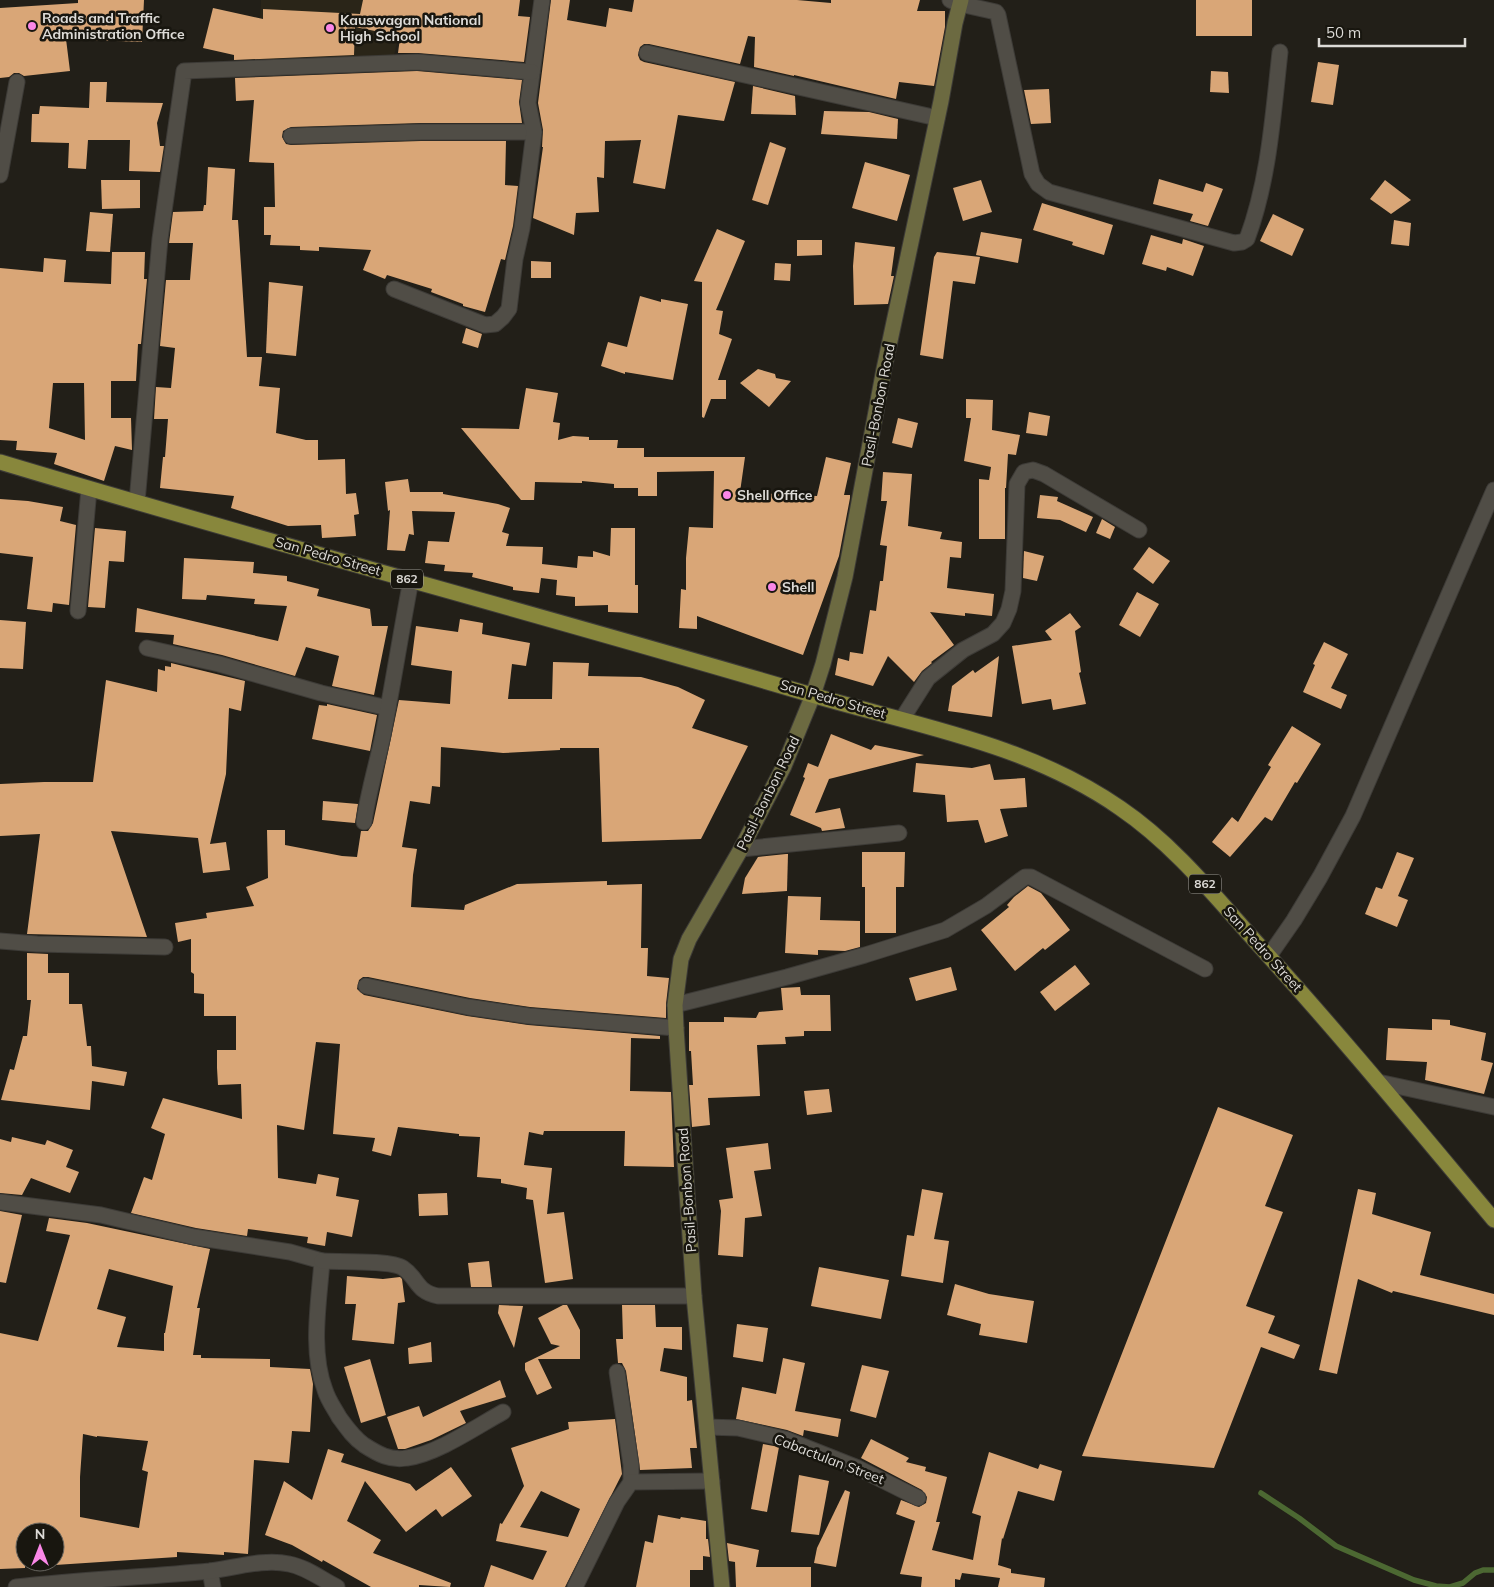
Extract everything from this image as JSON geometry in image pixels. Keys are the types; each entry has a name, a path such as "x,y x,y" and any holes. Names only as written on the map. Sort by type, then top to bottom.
{"main road":[{"name":"San Pedro Street","path":"0,462 813,695 968,737 1021,755 1077,781 1124,810 1144,825 1184,862 1269,956 1491,1214"}],"street":[{"path":"394,289 484,325 494,324 509,309 515,259 522,228 534,132 528,103 542,0"},
{"path":"957,1 998,14 1032,174 1038,184 1049,192 1234,243 1242,242 1246,239 1262,188 1280,52"},
{"name":"Pasil-Bonbon Road","path":"722,1587 694,1296 676,1028 675,1005 681,959 689,939 741,849 784,766 813,695 845,577 884,369 937,118 957,1"},
{"path":"646,53 937,118"},
{"path":"137,502 160,239 184,71 417,62 532,72"},
{"path":"0,175 17,82"},
{"path":"291,136 421,132 534,132"},
{"path":"902,719 928,678 963,650 993,634 1003,623 1009,610 1013,591 1017,484 1024,472 1033,470 1044,474 1139,530"},
{"path":"78,611 89,489"},
{"path":"1269,956 1307,899 1353,816 1494,490"},
{"path":"364,822 388,708 411,580"},
{"path":"148,648 219,664 321,693 388,708"},
{"path":"741,849 899,833"},
{"path":"675,1005 796,975 945,930 986,906 1025,877 1031,877 1205,969"},
{"path":"0,941 28,944 165,947"},
{"path":"366,986 468,1007 529,1016 676,1028"},
{"path":"1378,1082 1494,1107"},
{"path":"0,1202 101,1215 194,1237 290,1252 322,1261 395,1264 406,1271 423,1291 438,1296 694,1296"},
{"path":"322,1261 316,1346 321,1378 330,1402 350,1433 360,1442 386,1457 407,1458 446,1444 503,1412"},
{"path":"575,1587 617,1502 631,1482 631,1465 617,1372"},
{"name":"Cabactulan Street","path":"707,1427 738,1428 785,1439 858,1468 918,1498"},
{"path":"631,1482 712,1481"},
{"path":"16,1587 210,1571 266,1562 288,1563 302,1568 336,1587"},
{"path":"210,1571 214,1587"}],"shaded area":[{"name":"Kauswagan National High School","path":"261,0 406,0 394,56 258,61"}],"building":[{"path":"78,0 144,0 142,42 66,39 70,71 24,76 14,73 9,77 0,78 0,8 78,3"},
{"path":"363,0 520,0 518,16 530,17 524,62 398,53 400,38 395,37 395,35 355,27 354,55 234,60 234,55 203,48 213,8 263,19 263,9 360,14"},
{"path":"551,0 570,0 567,20 606,27 609,8 632,12 634,0 797,0 831,3 831,0 920,0 917,11 945,11 945,27 934,86 899,82 896,99 754,67 755,37 748,36 740,64 644,44 640,47 638,55 640,60 644,62 735,82 724,121 678,115 665,189 633,183 641,140 605,141 604,178 597,177 599,212 576,213 574,235 533,218 543,147 543,130 538,103"},
{"path":"1196,0 1252,0 1252,36 1196,36"},
{"path":"1318,62 1339,65 1333,105 1311,102"},
{"path":"417,71 522,80 519,102 522,123 421,123 291,127 283,131 282,137 286,144 291,145 421,141 506,141 505,185 518,186 513,226 505,260 501,259 485,312 463,306 463,304 431,292 432,289 387,275 385,279 363,270 371,250 319,247 319,251 300,250 300,246 270,245 271,235 264,235 264,207 275,207 274,163 249,162 254,100 236,101 235,78"},
{"path":"1211,71 1228,72 1229,93 1210,92"},
{"path":"90,82 107,82 106,102 163,103 157,123 160,146 164,146 160,172 129,171 130,140 88,140 86,169 68,168 69,143 31,142 32,114 39,114 40,106 89,108"},
{"path":"753,86 795,96 796,115 751,114"},
{"path":"1049,89 1051,123 1031,124 1024,90"},
{"path":"824,111 869,112 898,119 897,139 821,134"},
{"path":"770,142 786,148 768,205 752,200"},
{"path":"865,162 910,175 897,221 852,208"},
{"path":"208,167 235,169 232,220 238,220 247,357 262,357 259,386 280,388 276,433 306,440 318,440 318,460 345,459 346,494 356,493 359,514 354,515 356,536 322,538 321,525 288,526 231,508 234,496 160,488 168,419 154,419 156,387 171,388 175,348 160,346 166,280 190,280 193,243 169,243 173,212 203,211 204,205 206,205"},
{"path":"1159,179 1203,192 1206,183 1223,189 1208,226 1190,221 1193,214 1153,204"},
{"path":"101,180 140,180 140,208 102,209"},
{"path":"981,180 992,212 963,221 953,188"},
{"path":"1385,180 1411,200 1391,214 1370,199"},
{"path":"1042,203 1113,225 1104,255 1072,245 1073,242 1033,230"},
{"path":"90,212 113,214 110,252 86,251"},
{"path":"1273,214 1304,229 1292,256 1260,241"},
{"path":"1394,220 1411,223 1409,246 1391,244"},
{"path":"717,229 745,241 716,310 723,311 719,334 732,339 718,380 726,380 726,399 711,399 704,418 702,417 702,282 694,281"},
{"path":"981,232 1022,239 1018,263 976,255"},
{"path":"1151,235 1182,244 1183,239 1204,246 1193,276 1167,267 1166,271 1142,264"},
{"path":"797,240 822,240 822,255 797,256"},
{"path":"855,242 895,247 891,276 894,276 888,304 854,305 853,266"},
{"path":"112,252 145,252 144,279 147,279 141,344 138,344 136,381 111,381 111,418 131,418 132,450 115,446 104,481 54,464 57,453 16,450 17,441 0,440 0,268 43,272 44,258 66,260 64,282 111,284","holes":["53,383 84,383 85,440 49,428"]},
{"path":"937,252 980,257 975,284 953,281 943,359 920,355 934,257"},
{"path":"531,261 551,262 551,278 531,278"},
{"path":"775,263 791,264 790,281 774,280"},
{"path":"269,282 303,286 296,356 266,353"},
{"path":"640,296 661,302 661,299 688,304 673,380 625,372 625,374 601,366 608,342 627,347"},
{"path":"466,328 482,334 478,348 462,343"},
{"path":"758,369 775,374 776,378 791,381 769,407 740,383"},
{"path":"526,388 558,393 553,422 560,423 558,440 573,436 589,437 589,440 618,440 617,448 644,448 644,457 745,457 740,492 817,496 826,457 851,463 844,495 850,495 850,498 839,556 803,655 697,616 697,629 679,628 681,589 686,590 686,558 689,527 713,528 714,471 657,472 657,496 638,496 638,488 614,488 614,484 582,481 582,483 535,482 534,500 521,500 461,428 519,429"},
{"path":"966,399 993,400 992,430 1020,435 1016,455 1008,454 1005,488 1005,539 979,539 979,479 989,480 991,467 964,461 971,418 966,418"},
{"path":"1029,412 1050,416 1047,436 1026,433"},
{"path":"898,418 918,423 912,448 892,443"},
{"path":"883,472 912,474 908,526 942,532 940,539 962,542 961,558 950,557 947,588 994,594 992,616 965,613 965,616 930,612 954,645 931,662 914,682 888,656 873,686 835,675 838,658 849,661 850,652 863,654 870,610 876,611 880,581 883,581 887,546 880,545 887,501 881,501"},
{"path":"408,479 410,492 443,492 443,494 510,508 502,532 509,534 506,546 543,547 542,564 577,568 578,556 593,557 593,551 610,556 611,528 635,528 635,585 638,585 638,613 608,612 608,605 575,606 575,597 556,595 557,580 541,578 539,593 513,590 513,587 472,577 473,573 444,571 445,565 425,563 428,541 449,542 455,512 412,511 414,535 409,534 405,551 387,550 390,510 388,511 385,482"},
{"path":"1040,495 1058,497 1057,501 1093,517 1086,532 1060,520 1037,518"},
{"path":"0,499 28,501 63,507 60,521 76,525 69,605 53,603 52,612 27,609 33,557 0,553"},
{"path":"1102,519 1115,527 1110,539 1096,533"},
{"path":"95,528 126,531 124,562 109,561 105,608 88,607"},
{"path":"1149,547 1170,561 1153,584 1133,569"},
{"path":"1024,551 1044,556 1037,581 1023,578"},
{"path":"184,558 254,562 253,573 287,576 287,581 319,589 317,596 370,609 372,626 388,626 374,695 332,686 339,656 306,647 295,676 222,655 173,644 174,635 135,632 137,608 278,641 287,606 254,604 255,599 207,595 206,600 182,599"},
{"path":"1137,592 1159,604 1140,637 1119,625"},
{"path":"1070,613 1081,627 1075,631 1081,672 1079,673 1086,704 1053,710 1051,699 1022,704 1012,646 1052,640 1045,631"},
{"path":"460,619 483,623 482,634 530,643 526,666 512,664 508,699 552,699 553,662 589,663 588,676 641,677 678,687 705,700 692,728 748,746 701,839 602,842 599,748 560,748 560,750 503,753 441,747 440,787 432,786 430,804 410,801 402,847 417,849 411,907 464,910 465,905 517,884 607,881 607,885 642,884 641,948 648,948 647,976 669,978 666,1018 530,1007 470,998 368,977 363,977 359,980 357,989 364,995 467,1016 528,1025 660,1036 660,1039 631,1038 630,1091 671,1092 674,1167 624,1166 625,1131 544,1131 543,1135 529,1132 524,1165 552,1168 547,1214 564,1212 573,1279 545,1283 533,1200 526,1199 527,1188 501,1183 501,1179 477,1177 480,1137 459,1136 459,1134 398,1127 391,1156 372,1151 375,1138 333,1134 340,1044 316,1042 304,1130 277,1125 278,1178 316,1184 318,1174 339,1178 336,1196 359,1200 352,1237 327,1232 325,1246 307,1243 308,1237 248,1229 247,1236 196,1228 131,1213 144,1177 152,1180 165,1134 151,1128 163,1098 242,1119 241,1084 218,1085 217,1068 217,1050 236,1050 236,1016 204,1016 204,994 194,993 194,974 191,972 191,939 178,942 175,923 207,918 206,913 254,906 246,887 268,878 267,830 285,830 285,845 357,857 361,831 368,831 373,823 399,700 450,704 452,671 411,665 416,626 458,632"},
{"path":"0,620 26,622 23,669 0,668"},
{"path":"1324,642 1348,654 1331,688 1347,695 1341,709 1303,692 1315,665 1313,664"},
{"path":"999,656 992,717 948,711 952,686 973,670 975,673"},
{"path":"171,663 245,681 241,711 229,708 226,774 210,844 226,842 230,870 203,873 198,838 111,831 147,937 27,934 40,834 0,836 0,784 93,782 106,680 157,692 158,669 165,671 165,666 171,667"},
{"path":"327,704 377,715 370,751 312,739 319,705 327,706"},
{"path":"1292,726 1321,744 1297,783 1295,782 1272,821 1265,817 1230,857 1212,842 1232,817 1238,822 1271,767 1268,765"},
{"path":"831,734 871,750 875,745 924,755 829,779 815,813 840,808 845,828 822,831 821,828 790,815 805,778 803,777 808,763 818,767"},
{"path":"916,763 972,768 990,764 994,780 1025,778 1027,807 1000,809 1008,836 985,843 978,820 947,822 945,795 913,792"},
{"path":"323,801 358,804 355,823 322,820"},
{"path":"862,852 905,852 904,887 896,887 896,933 865,933 865,887 862,887"},
{"path":"1397,852 1414,858 1398,896 1408,900 1397,927 1365,914 1376,887 1382,889"},
{"path":"788,854 787,891 742,894 745,878 758,857"},
{"path":"1028,886 1041,893 1070,930 1045,950 1043,948 1015,971 981,930 1009,907 1007,905 1014,897"},
{"path":"788,896 821,897 820,920 860,921 860,947 845,951 818,950 818,955 785,953"},
{"path":"27,953 48,954 48,973 69,973 69,1004 82,1004 87,1046 91,1046 92,1066 127,1072 124,1086 92,1081 90,1110 1,1100 10,1069 14,1070 23,1036 27,1036 31,1000 27,1000"},
{"path":"1075,965 1090,984 1055,1011 1040,992"},
{"path":"951,967 957,990 916,1001 909,978"},
{"path":"800,987 801,995 830,995 831,1031 804,1031 804,1036 785,1037 786,1044 757,1045 760,1096 708,1098 710,1125 692,1127 689,1085 693,1085 691,1051 689,1051 689,1022 724,1022 724,1017 756,1018 759,1012 783,1010 781,988"},
{"path":"1432,1019 1450,1020 1450,1025 1486,1033 1481,1060 1493,1063 1484,1094 1425,1080 1427,1062 1386,1060 1388,1028 1432,1030"},
{"path":"829,1089 832,1112 807,1115 804,1091"},
{"path":"1218,1107 1293,1135 1265,1206 1283,1212 1246,1306 1275,1316 1268,1333 1300,1345 1294,1359 1261,1347 1214,1468 1082,1456"},
{"path":"12,1137 45,1145 47,1140 73,1150 66,1167 79,1172 70,1193 31,1178 22,1195 0,1193 0,1139 11,1142"},
{"path":"768,1143 771,1169 754,1171 762,1216 745,1218 743,1257 718,1255 721,1211 719,1200 733,1198 726,1148"},
{"path":"922,1189 943,1193 934,1239 949,1241 943,1283 901,1276 907,1235 914,1236"},
{"path":"1358,1189 1376,1193 1372,1214 1431,1232 1420,1275 1494,1294 1494,1315 1393,1291 1392,1293 1358,1279 1337,1374 1319,1370"},
{"path":"447,1193 448,1215 419,1216 418,1194"},
{"path":"0,1211 22,1215 6,1283 0,1282"},
{"path":"49,1218 87,1223 210,1249 197,1308 200,1308 193,1355 201,1355 201,1358 270,1359 270,1367 310,1369 313,1384 310,1432 292,1431 289,1463 254,1460 248,1554 224,1552 224,1555 177,1552 177,1557 65,1564 65,1522 15,1522 15,1568 0,1569 0,1333 38,1341 70,1235 46,1231","holes":["109,1269 173,1286 164,1333 164,1351 117,1347 126,1317 97,1309","83,1434 148,1441 142,1470 148,1472 139,1528 80,1517"]},
{"path":"489,1261 492,1287 471,1287 468,1263"},
{"path":"819,1267 889,1280 881,1319 811,1306"},
{"path":"347,1276 383,1279 400,1277 402,1279 405,1302 398,1303 394,1344 352,1340 356,1304 345,1304"},
{"path":"955,1284 989,1294 1034,1301 1027,1343 979,1335 981,1324 947,1315"},
{"path":"499,1305 523,1306 514,1348 498,1313"},
{"path":"563,1305 567,1305 580,1330 580,1359 538,1359 552,1388 537,1395 525,1370 525,1363 560,1346 551,1344 538,1318"},
{"path":"622,1305 655,1305 656,1327 682,1327 682,1350 664,1348 660,1371 687,1377 687,1401 692,1400 697,1448 690,1448 692,1468 640,1470 626,1371 622,1363 618,1363 616,1339 623,1339"},
{"path":"737,1324 768,1328 763,1362 733,1357"},
{"path":"431,1342 432,1362 409,1364 408,1348"},
{"path":"783,1358 805,1363 795,1411 841,1419 838,1437 804,1430 803,1436 787,1430 736,1419 742,1387 776,1394"},
{"path":"370,1359 386,1415 361,1423 344,1367"},
{"path":"862,1365 889,1371 876,1418 850,1411"},
{"path":"500,1380 506,1397 460,1411 466,1423 431,1440 405,1449 398,1449 387,1417 419,1406 423,1417"},
{"path":"615,1419 622,1474 565,1587 484,1587 491,1565 533,1580 547,1551 496,1541 500,1523 502,1524 524,1486 511,1448 569,1429 568,1422","holes":["541,1491 580,1509 568,1537 520,1527"]},
{"path":"871,1439 909,1458 906,1462 926,1467 925,1471 947,1477 936,1522 940,1522 932,1550 973,1560 981,1516 972,1513 989,1452 1038,1469 1040,1464 1062,1471 1054,1501 1018,1491 1002,1538 998,1565 1011,1569 1011,1573 1045,1578 1044,1587 998,1587 1000,1578 962,1573 960,1580 955,1579 955,1587 921,1587 922,1577 900,1574 915,1521 896,1514 901,1500 919,1507 926,1503 927,1497 922,1490 861,1458"},
{"path":"763,1444 779,1447 767,1512 751,1509"},
{"path":"328,1449 344,1454 341,1462 410,1484 416,1491 451,1467 472,1496 442,1517 436,1509 406,1532 365,1481 347,1521 381,1540 373,1553 451,1583 450,1587 419,1585 419,1587 371,1587 323,1560 322,1562 292,1545 265,1535 284,1481 312,1500"},
{"path":"799,1475 829,1481 819,1535 791,1532"},
{"path":"845,1490 850,1492 836,1567 814,1563 817,1548"},
{"path":"658,1515 706,1521 706,1539 708,1539 710,1557 703,1556 703,1570 690,1570 690,1587 636,1587 645,1541 653,1543"},
{"path":"727,1543 759,1550 756,1567 811,1567 811,1587 736,1587 735,1562 729,1561"}],"waterway":[{"path":"1261,1493 1299,1518 1336,1546 1414,1580 1436,1586 1450,1587 1463,1583 1475,1573 1483,1570 1494,1570"}],"place":[{"name":"Roads and Traffic Administration Office","path":"32,26"},
{"name":"Kauswagan National High School","path":"330,28"},
{"name":"Shell Office","path":"727,495"},
{"name":"Shell","path":"772,587"}]}
